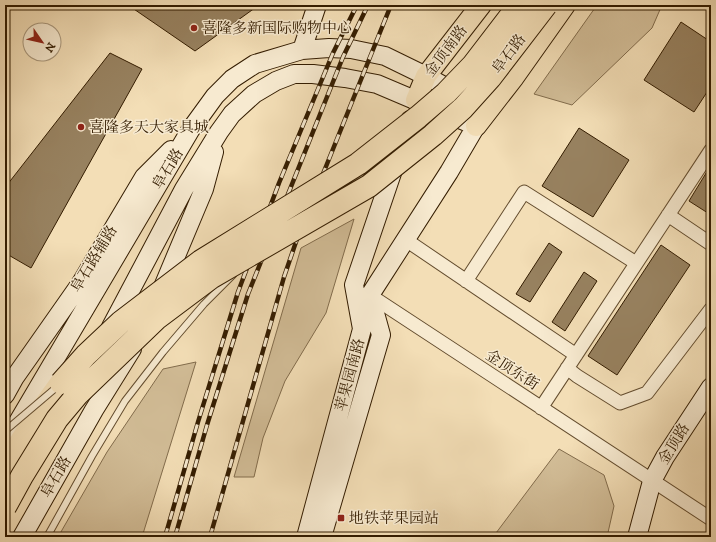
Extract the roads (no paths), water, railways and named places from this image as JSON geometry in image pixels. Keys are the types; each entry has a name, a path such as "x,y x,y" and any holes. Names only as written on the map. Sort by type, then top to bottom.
{"highway":[{"name":"阜石路","path":"5,467 30,425 61,383 86,355 121,322 195,265 358,164 418,117 446,93 473,65 519,5"},
{"name":"阜石路","path":"5,508 22,476 57,419 78,394 156,318 212,277 369,186 433,135 463,108 490,78 546,5"}],"main road":[{"path":"302,50 317,5"},
{"name":"金顶南路","path":"416,100 426,76 481,5"},
{"path":"370,295 482,119 565,5"},
{"name":"阜石路","path":"5,444 191,129 215,96 232,79 255,64 302,50 329,48 351,50 385,56 426,76 482,119"},
{"name":"阜石路","path":"5,516 44,439 120,312 184,190 219,132 232,114 254,94 276,81 294,74 313,74 377,84 416,100 482,119"},
{"name":"苹果园南路","path":"306,537 362,329 354,285 408,130 416,100"},
{"name":"阜石路辅路","path":"5,395 15,377 81,283 144,177 191,129"},
{"name":"阜石路","path":"22,537 94,410 131,351 156,302 204,189 219,132"},
{"name":"苹果园南路","path":"322,537 381,335 370,295"},
{"name":"金顶路","path":"637,537 652,481 665,456 711,387"}],"street":[{"path":"541,408 711,150"},
{"path":"466,281 524,192 636,263"},
{"path":"668,215 711,244"},
{"path":"406,240 576,355"},
{"name":"金顶东街","path":"354,285 711,519"},
{"path":"567,368 620,403 647,393 711,309"}],"lane":[{"path":"47,537 92,456 126,401 163,352 204,304 262,247"},
{"path":"5,431 61,383"}],"railway":[{"path":"165,537 198,422 238,292 279,183 333,53 357,5"},
{"path":"175,537 207,425 248,294 343,57 368,5"},
{"path":"210,537 284,277 298,236 391,5"}],"place":[{"name":"喜隆多新国际购物中心","path":"194,28"},
{"name":"喜隆多天大家具城","path":"81,127"},
{"name":"地铁苹果园站","path":"341,518"}]}
